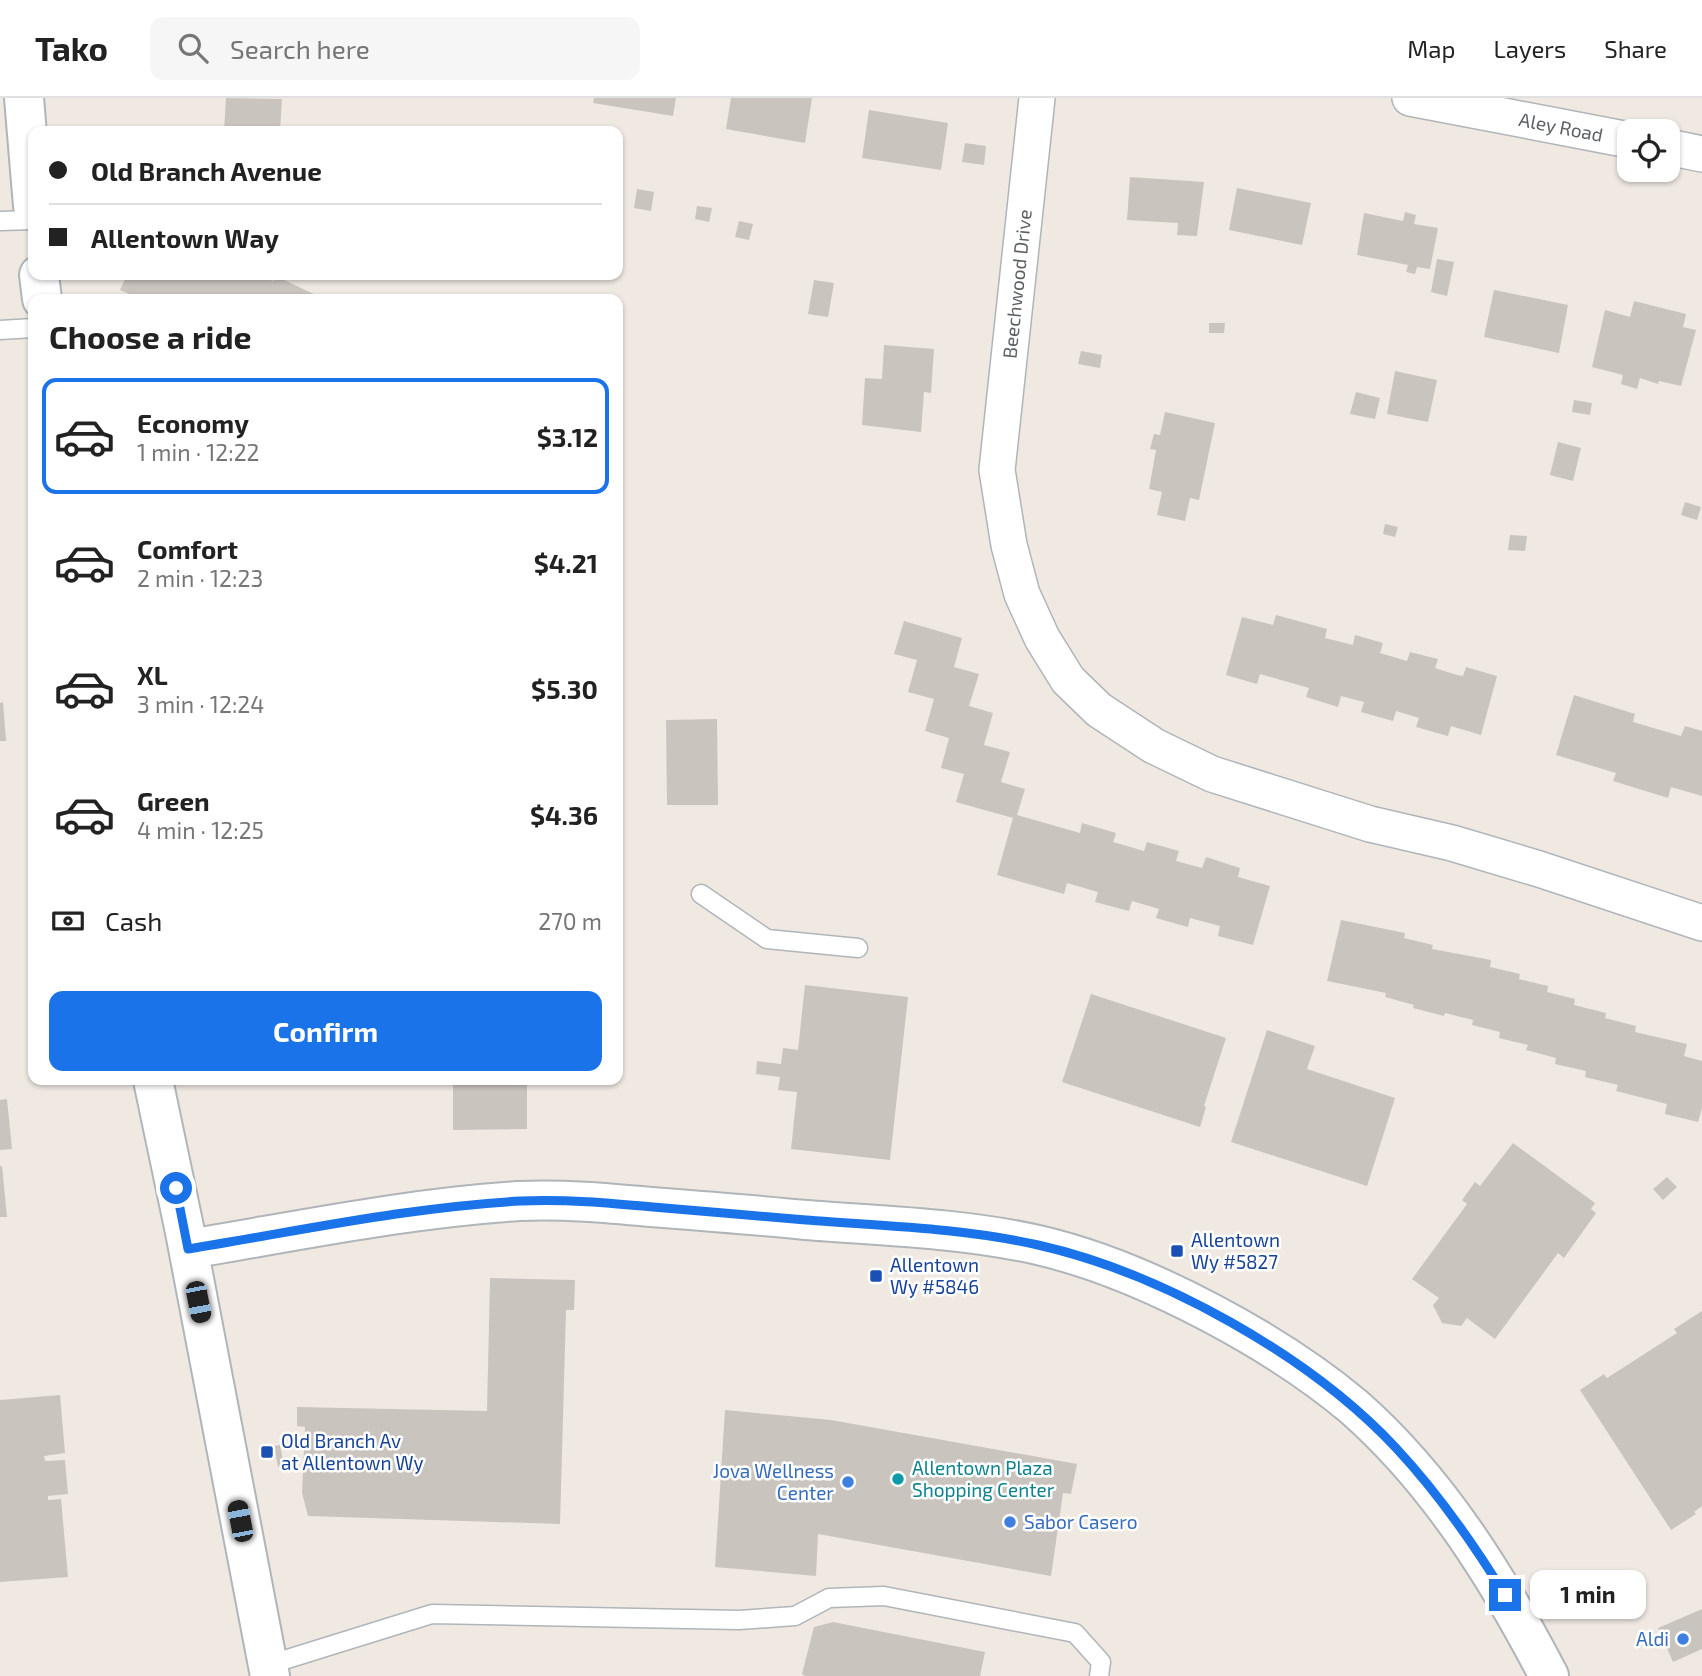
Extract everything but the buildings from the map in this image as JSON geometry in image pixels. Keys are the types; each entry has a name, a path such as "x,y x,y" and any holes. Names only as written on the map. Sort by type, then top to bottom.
{"street":[{"path":"24,98 28,146"},
{"name":"Beechwood Drive","path":"1037,98 997,470 1009,545 1022,594 1042,638 1068,680 1099,709 1154,747 1212,774 1370,824 1452,843 1526,865 1702,923"},
{"name":"Aley Road","path":"1410,98 1617,138"},
{"path":"154,1085 269,1670"},
{"path":"188,1249 420,1210 522,1201 587,1202 960,1233 1038,1245 1115,1268 1180,1297 1254,1336 1303,1368 1354,1407 1396,1448 1446,1507 1505,1595 1549,1676"}],"lane":[{"path":"0,221 28,220"},
{"path":"0,330 28,328"},
{"path":"701,894 767,939 858,948"},
{"path":"269,1670 432,1614 739,1620 795,1616 829,1598 884,1596 1075,1633 1101,1662 1099,1676"}],"place":[{"name":"Allentown Wy #5827","path":"1177,1251"},
{"name":"Allentown Wy #5846","path":"876,1276"},
{"name":"Old Branch Av at Allentown Wy","path":"267,1452"},
{"name":"Allentown Plaza Shopping Center","path":"898,1479"},
{"name":"Jova Wellness Center","path":"848,1482"},
{"name":"Sabor Casero","path":"1010,1522"},
{"name":"Aldi","path":"1683,1639"}],"route":[{"path":"176,1188 188,1249 420,1210 522,1201 587,1202 960,1233 1038,1245 1115,1268 1180,1297 1254,1336 1303,1368 1354,1407 1396,1448 1446,1507 1505,1595"}]}
